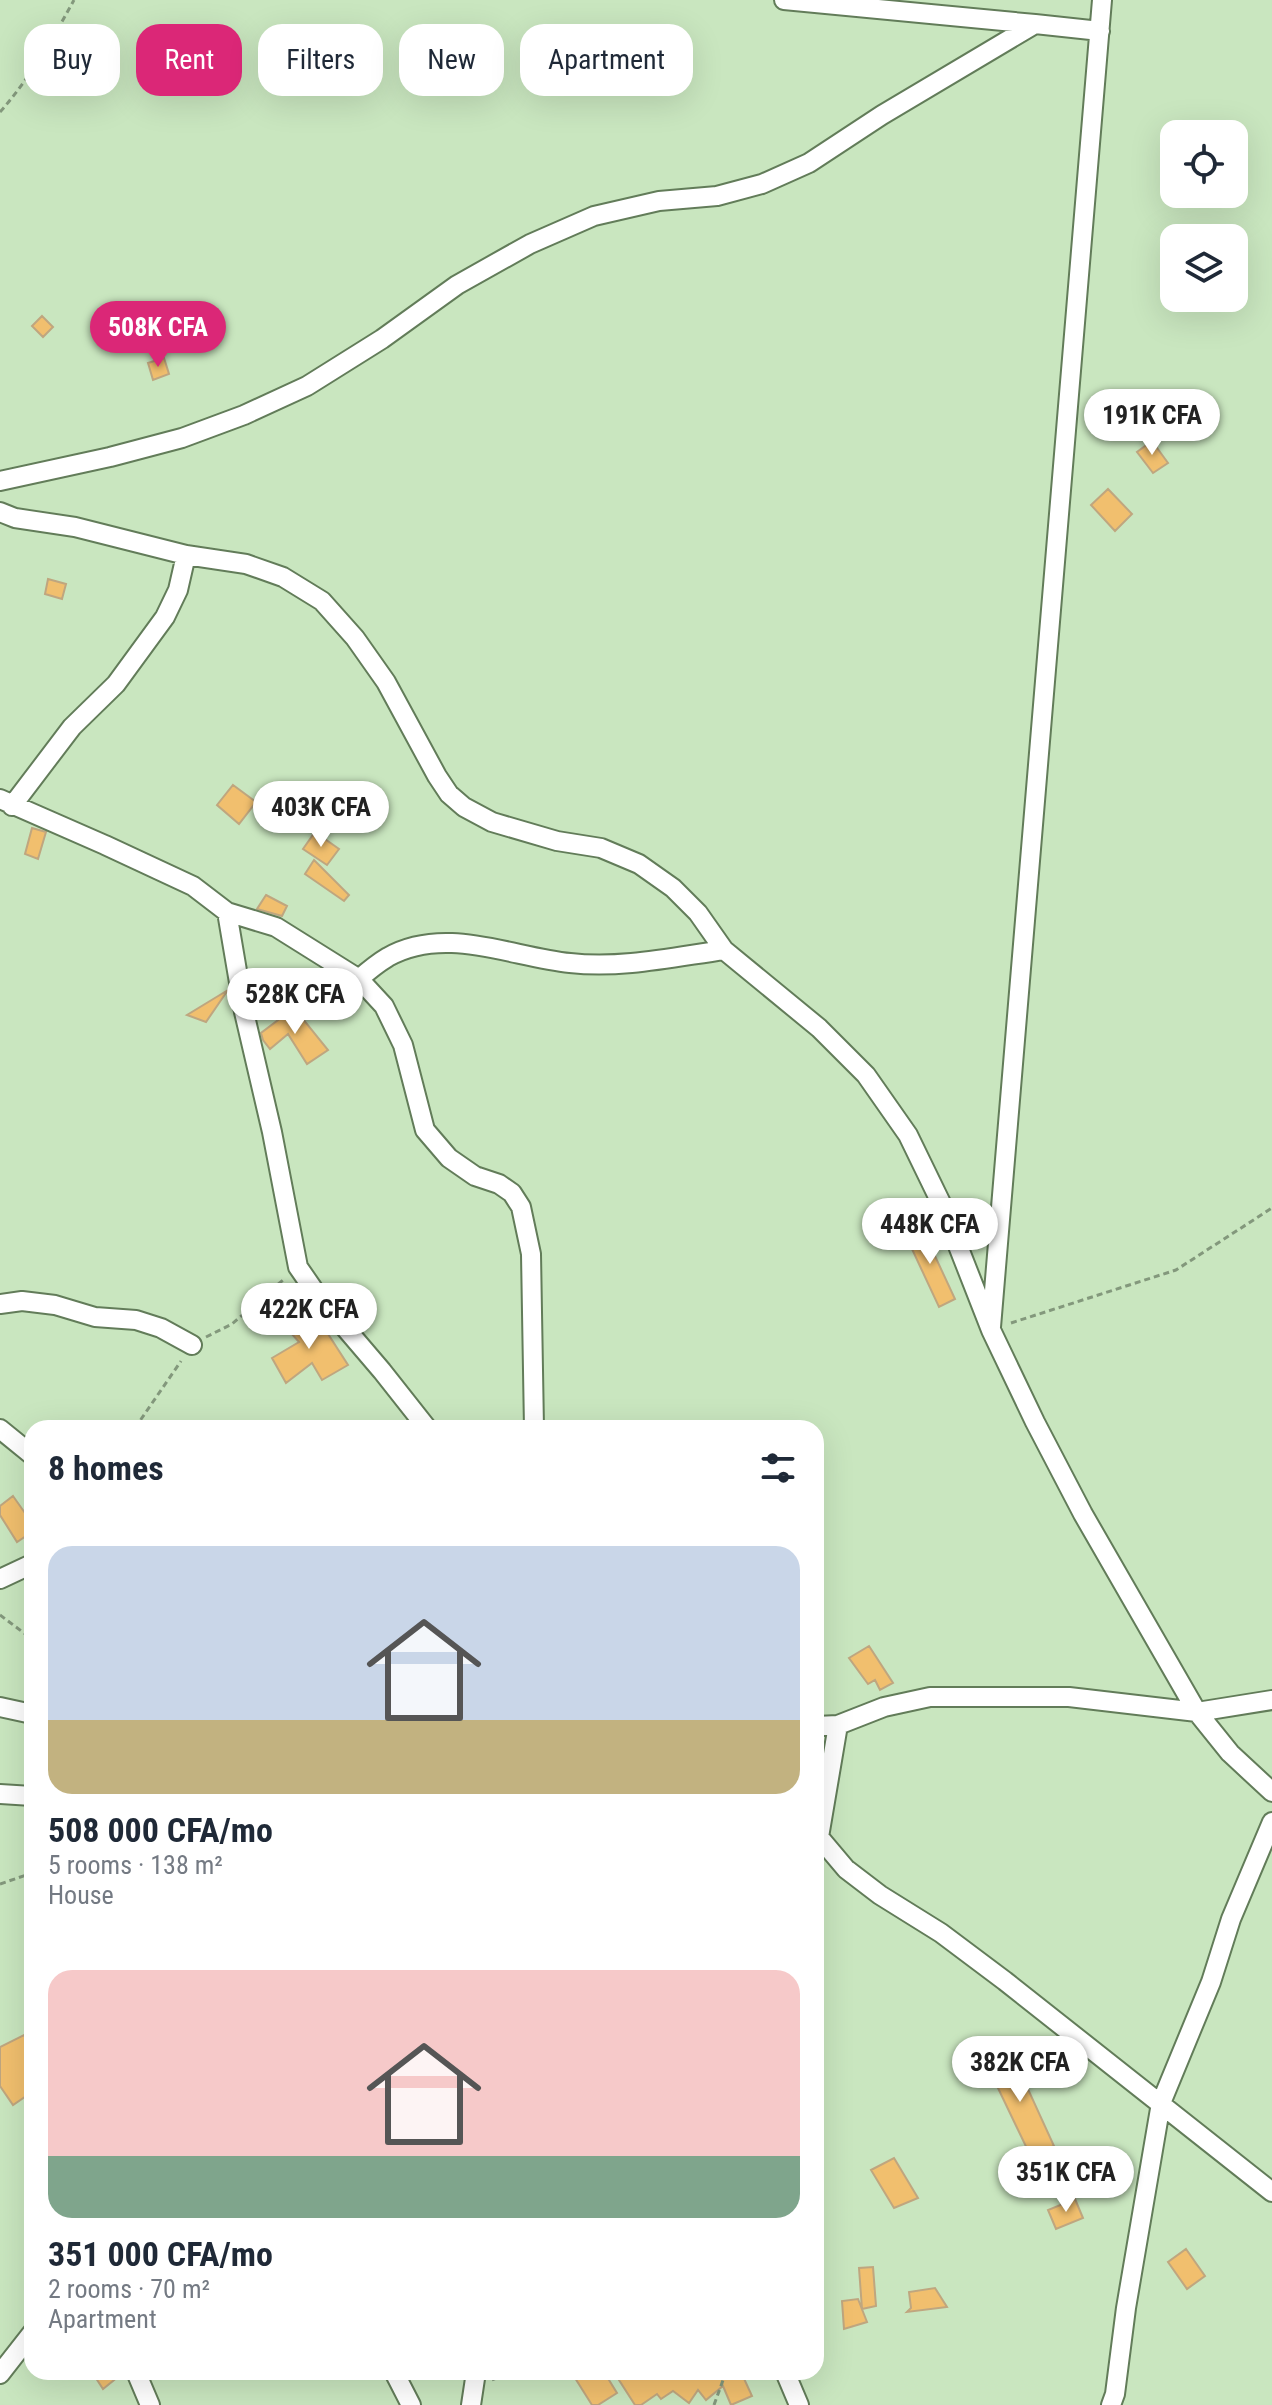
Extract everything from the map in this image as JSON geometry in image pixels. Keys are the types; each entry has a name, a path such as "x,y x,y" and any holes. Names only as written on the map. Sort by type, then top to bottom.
{"street":[{"path":"784,0 1100,31"},
{"path":"991,1330 1102,0"},
{"path":"0,481 182,438 244,415 307,386 382,339 457,285 530,244 594,216 659,201 717,196 762,184 809,163 882,115 1035,24"},
{"path":"0,512 15,518 75,527 186,555 246,564 283,577 322,601 355,638 386,682 449,794 464,807 492,822 557,841 601,848 639,864 673,888 698,913 724,950 819,1028 866,1075 908,1135 942,1205 991,1330 1083,1514 1197,1712 1230,1753 1272,1792"},
{"path":"186,555 178,590 165,617 116,684 72,727 6,803 193,886 227,912 276,927 359,979 384,1006 403,1045 425,1130 449,1158 475,1176 499,1184 512,1193 521,1207 531,1254 534,1420"},
{"path":"227,912 244,1012 272,1132 298,1267 318,1296 421,1420"},
{"path":"359,979 403,950 454,942 571,963 649,961 724,950"},
{"path":"0,1304 22,1301 55,1305 95,1317 136,1320 161,1328 192,1345"},
{"path":"0,1429 24,1448"},
{"path":"0,1579 24,1568"},
{"path":"824,1726 838,1725 884,1707 930,1697 1069,1697 1197,1712 1272,1700"},
{"path":"0,1707 24,1712"},
{"path":"824,1805 838,1725"},
{"path":"0,1794 24,1796"},
{"path":"1111,2405 1161,2103 1211,1982 1231,1919 1272,1822"},
{"path":"824,1845 846,1869 880,1895 941,1933 1272,2192"},
{"path":"0,2374 24,2343"},
{"path":"139,2380 150,2405"},
{"path":"398,2380 411,2405"},
{"path":"471,2405 475,2380"},
{"path":"788,2380 799,2405"}],"path":[{"path":"0,112 42,57 74,0"},
{"path":"991,1330 1176,1270 1272,1208"},
{"path":"0,1615 24,1633"},
{"path":"0,1884 24,1876"},
{"path":"714,2405 723,2380"}],"building":[{"path":"42,316 53,327 43,337 32,326"},
{"path":"164,358 169,374 153,380 148,363"},
{"path":"1152,441 1168,463 1153,473 1137,452"},
{"path":"1108,489 1132,514 1115,531 1091,505"},
{"path":"48,579 66,584 62,599 45,594"},
{"path":"233,785 256,802 239,824 217,805"},
{"path":"32,828 46,832 38,859 25,854"},
{"path":"315,832 339,849 327,865 303,849"},
{"path":"314,860 349,895 344,901 305,874"},
{"path":"266,895 287,906 282,916 257,909"},
{"path":"228,990 206,1022 187,1015"},
{"path":"294,1008 328,1050 307,1064 288,1034 270,1049 261,1033"},
{"path":"921,1226 955,1299 939,1307 905,1234"},
{"path":"297,1313 309,1327 319,1320 348,1365 322,1380 312,1363 286,1383 272,1358 299,1342 284,1325"},
{"path":"13,1496 24,1512 24,1537 17,1542 0,1515 0,1506"},
{"path":"869,1646 893,1683 880,1690 875,1680 868,1684 849,1658"},
{"path":"24,2035 24,2097 13,2105 0,2086 0,2047"},
{"path":"1011,2052 1054,2146 1031,2157 986,2063"},
{"path":"894,2158 918,2198 894,2208 871,2170"},
{"path":"1075,2199 1083,2218 1056,2229 1048,2210"},
{"path":"1186,2249 1205,2276 1187,2289 1168,2262"},
{"path":"873,2267 876,2306 862,2309 859,2268"},
{"path":"935,2288 947,2307 907,2312 911,2308 909,2292"},
{"path":"858,2299 867,2322 844,2329 842,2301"},
{"path":"97,2380 114,2380 103,2389"},
{"path":"576,2380 609,2380 617,2393 598,2405 592,2405"},
{"path":"619,2380 745,2380 752,2396 731,2405 723,2386 706,2400 698,2390 689,2403 673,2391 661,2399 657,2394 641,2405 635,2405"}]}
